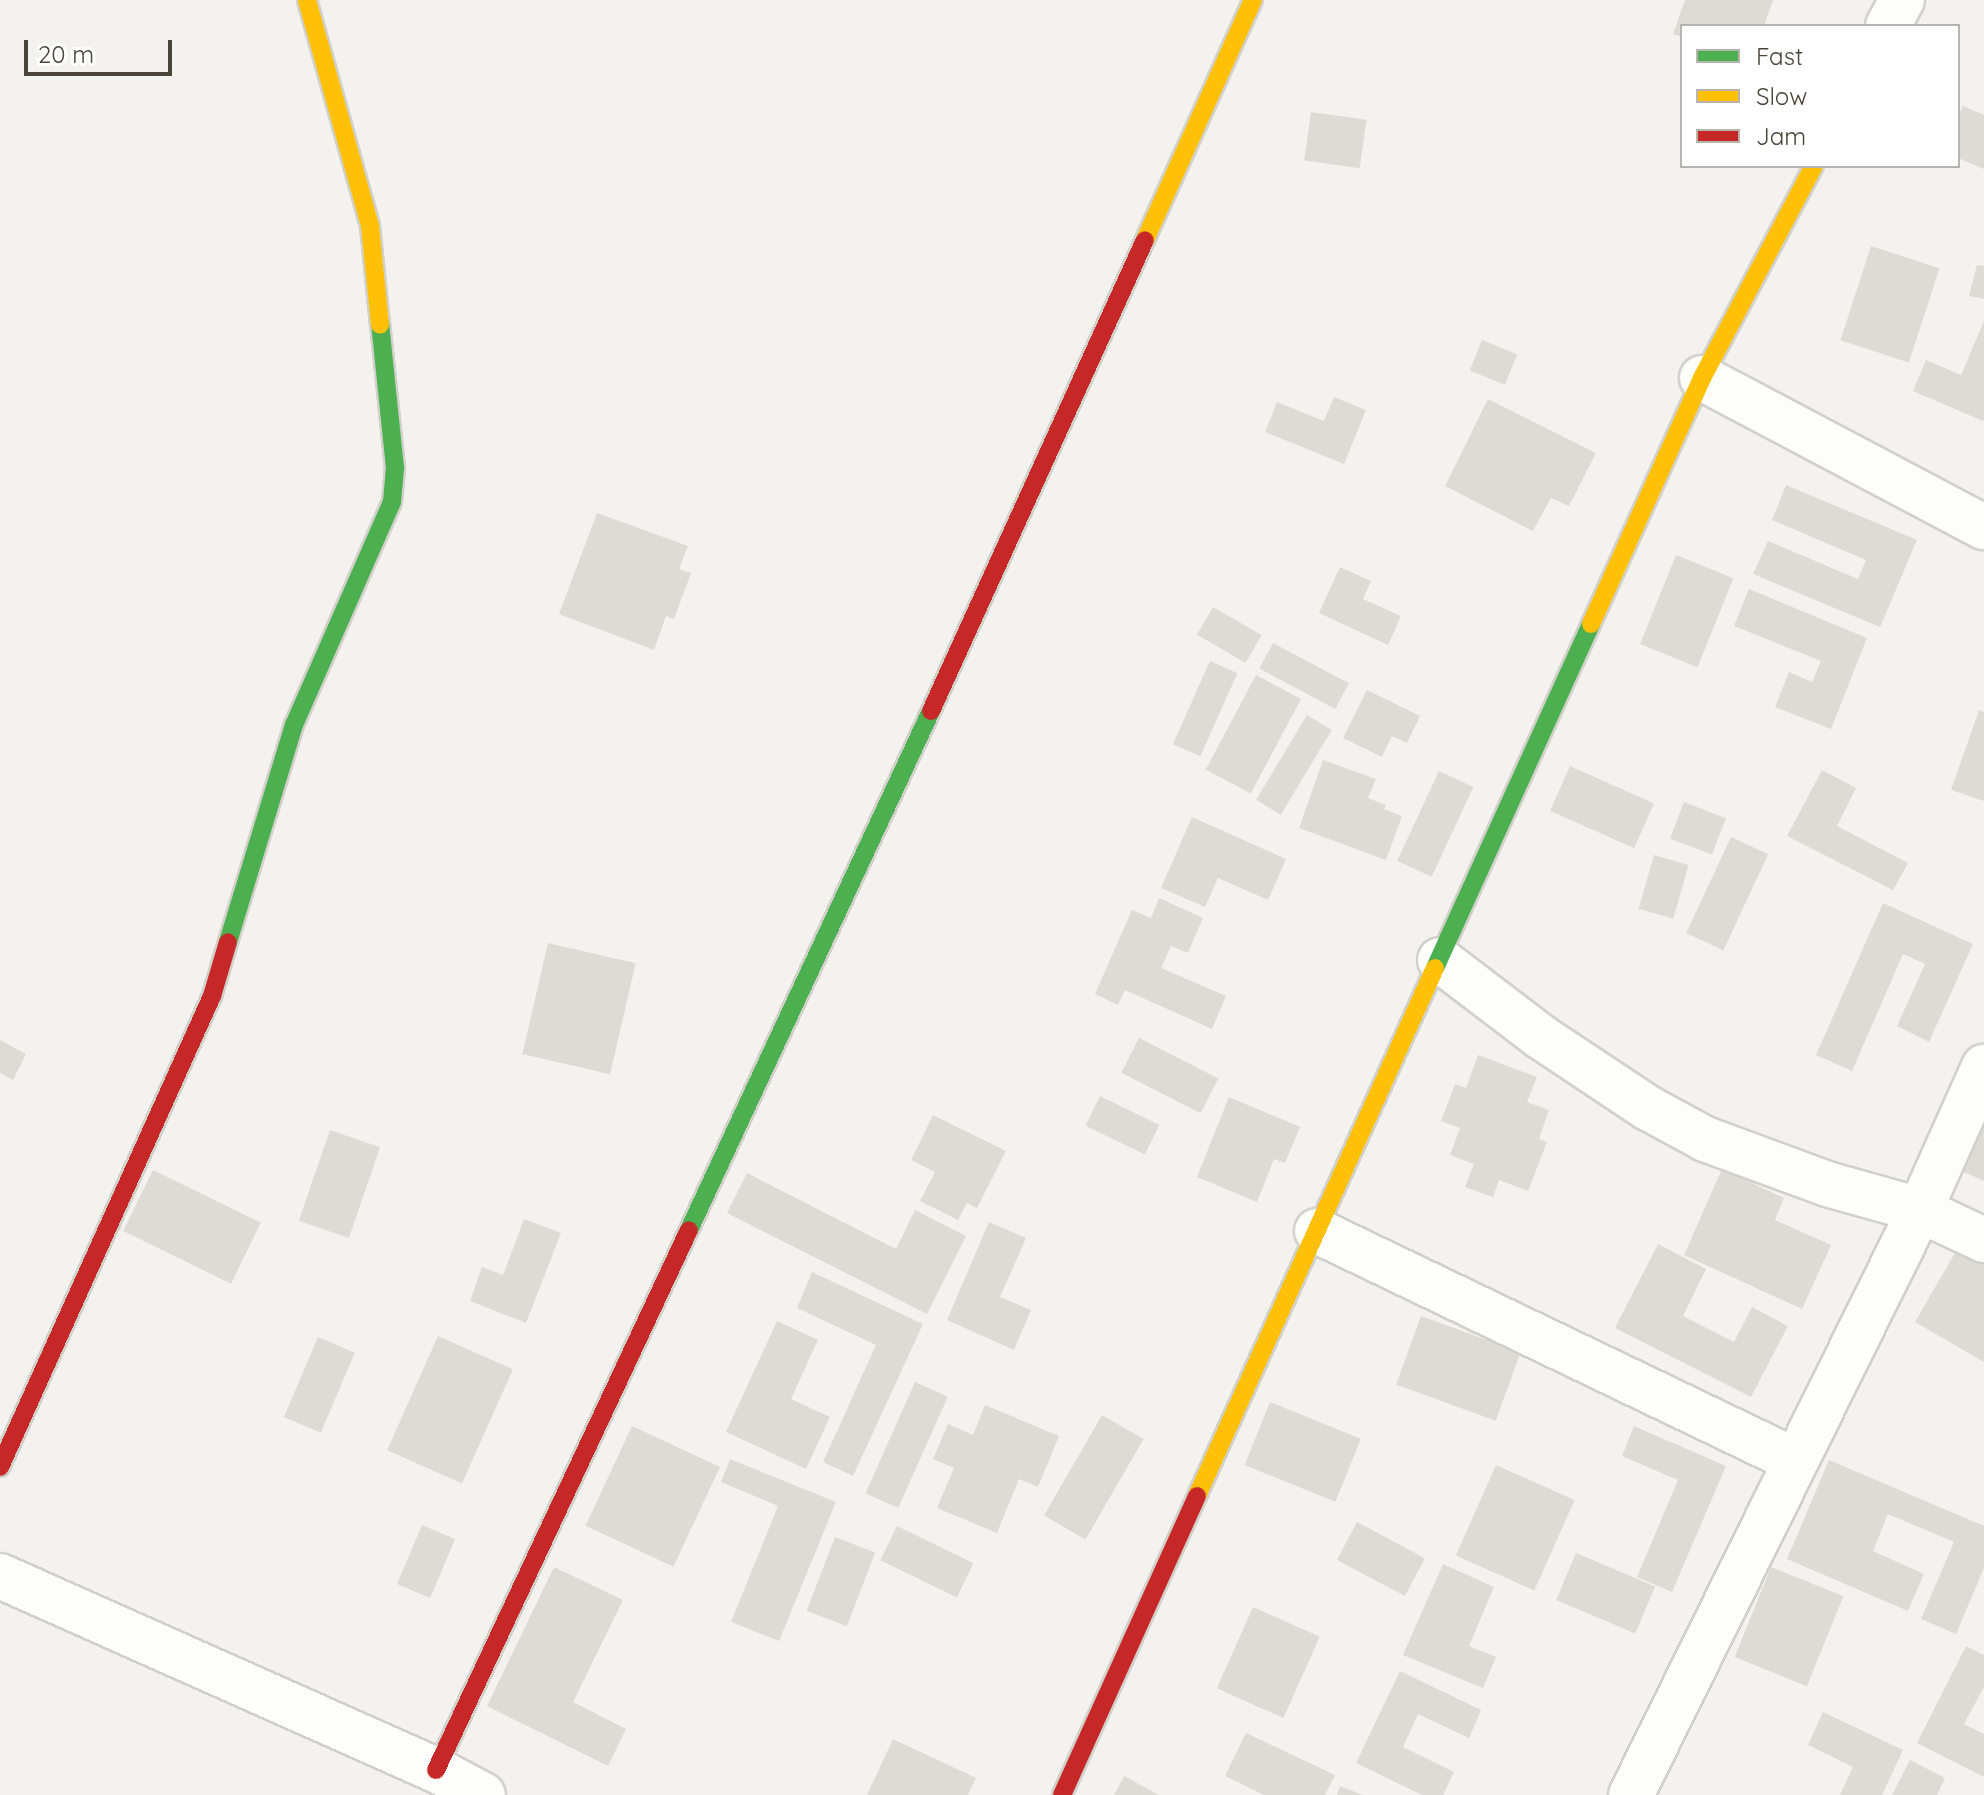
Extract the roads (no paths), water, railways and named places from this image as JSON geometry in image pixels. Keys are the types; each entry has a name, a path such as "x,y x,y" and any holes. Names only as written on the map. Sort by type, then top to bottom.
{"street":[{"path":"0,1467 212,996 294,725 392,502 395,468 370,226 307,0"},
{"path":"436,1770 975,617 1253,0"},
{"path":"1889,24 1902,0"},
{"path":"1062,1795 1702,378 1813,168"},
{"path":"1702,378 1984,527"},
{"path":"1440,960 1553,1045 1648,1108 1705,1139 1827,1184 1920,1210 1984,1240"},
{"path":"1631,1795 1920,1210 1984,1067"},
{"path":"1317,1231 1796,1461"},
{"path":"0,1576 436,1770 483,1795"}]}
